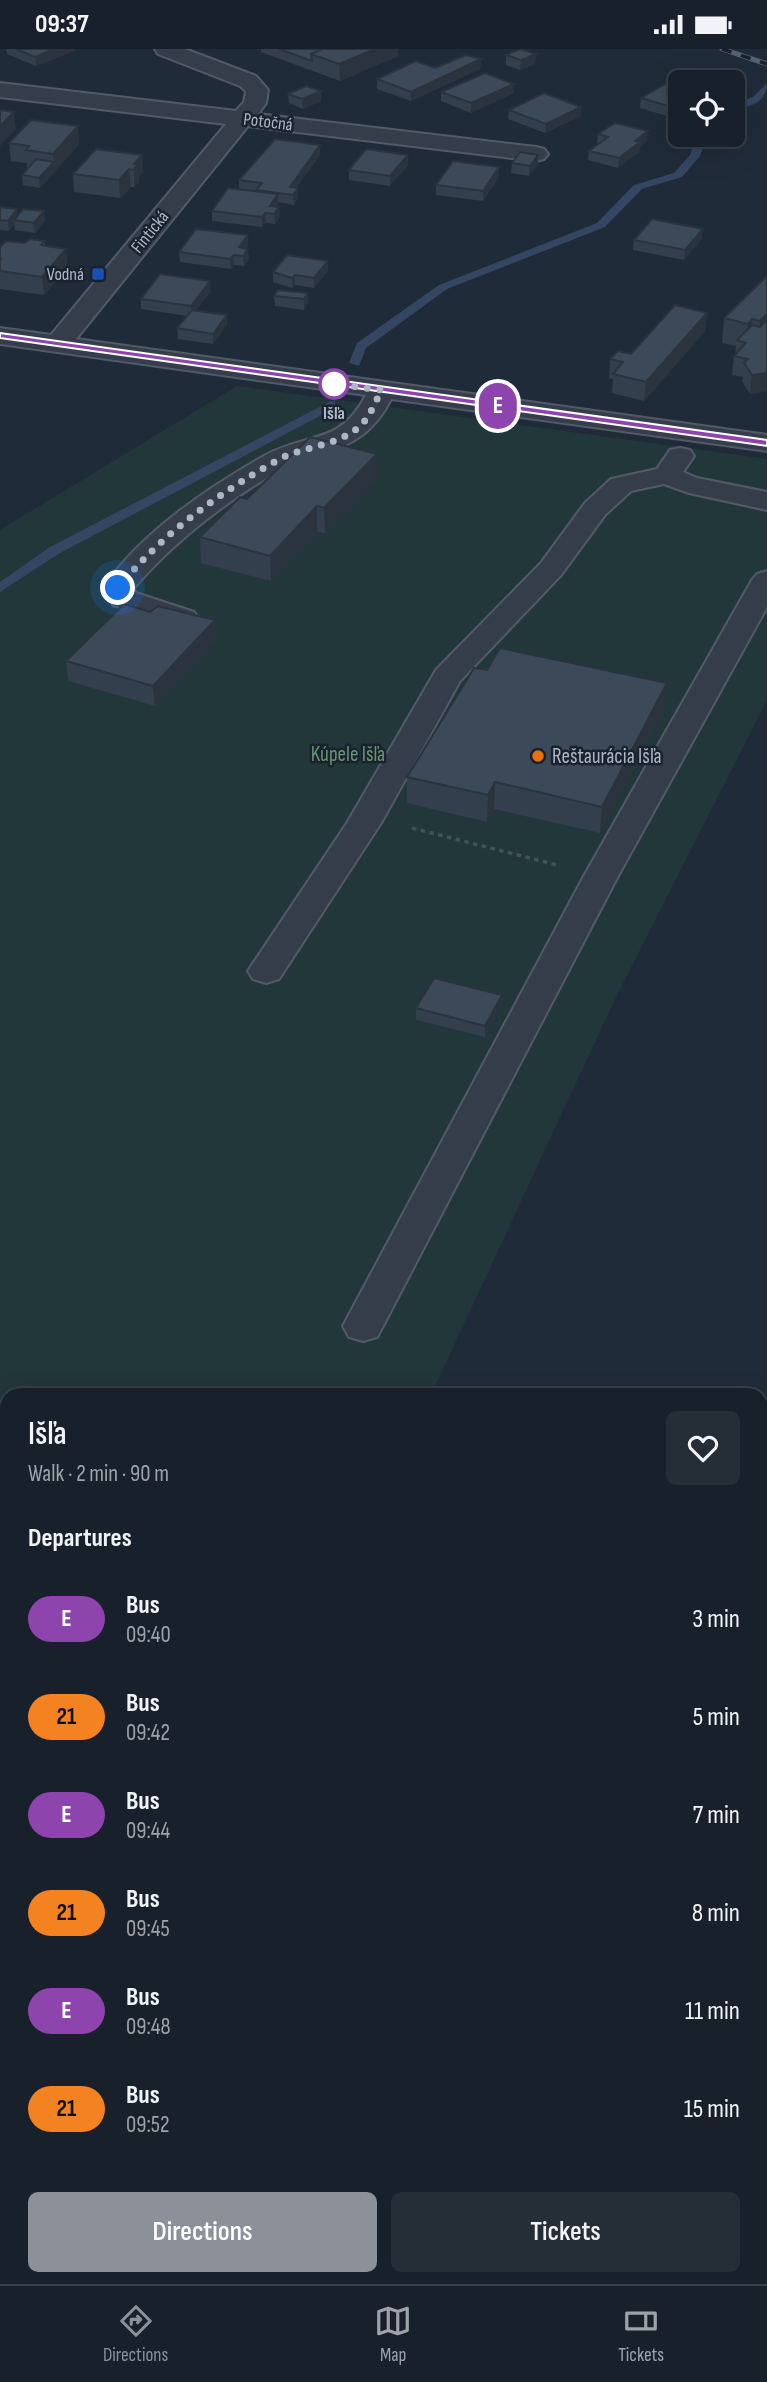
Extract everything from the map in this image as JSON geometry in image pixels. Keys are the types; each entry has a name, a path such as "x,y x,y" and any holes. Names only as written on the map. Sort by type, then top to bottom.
{"street":[{"path":"166,49 248,81 257,90 255,103 241,119"},
{"name":"Potočná","path":"0,90 536,154"},
{"name":"Fintická","path":"58,344 241,119"},
{"path":"0,336 767,443"},
{"path":"183,618 124,599 118,588 146,553 231,487 279,459 343,439 364,422 382,390"},
{"path":"667,475 693,433"},
{"path":"266,971 368,817 447,677 551,569 595,509 621,485 667,475 689,485 767,501"},
{"path":"363,1327 601,876 767,580"}],"path":[{"path":"368,817 601,876"}],"green space":[{"name":"Kúpele Išľa","path":"237,386 767,459 767,700 615,999 434,1388 0,1388 0,530"}],"building":[{"path":"16,49 54,49 35,57"},
{"path":"279,49 322,49 311,54 312,61"},
{"path":"322,49 375,49 339,64 311,54"},
{"path":"520,49 536,54 521,60 506,55"},
{"path":"466,55 481,59 411,92 377,79 416,61 435,68"},
{"path":"485,73 514,84 471,103 441,92"},
{"path":"668,83 668,106 641,98"},
{"path":"306,86 321,91 302,99 288,94"},
{"path":"544,93 581,107 546,124 509,110"},
{"path":"0,110 14,112 0,126"},
{"path":"31,120 78,126 53,154 26,150 29,146 9,143"},
{"path":"615,123 648,131 635,141 640,142 619,158 589,151 608,137 598,134"},
{"path":"275,139 320,145 290,187 298,188 293,195 256,190 262,183 239,180"},
{"path":"96,149 142,155 134,164 138,164 133,170 129,169 119,180 73,174"},
{"path":"366,149 408,155 390,176 349,170"},
{"path":"520,152 538,155 530,166 512,163"},
{"path":"36,159 54,162 39,178 22,175"},
{"path":"453,161 499,167 483,191 436,185"},
{"path":"228,188 278,194 270,206 279,207 274,214 265,213 262,217 212,211"},
{"path":"0,207 17,209 8,221 0,220"},
{"path":"23,209 44,211 34,223 14,220"},
{"path":"652,219 703,229 685,250 634,240"},
{"path":"196,229 248,235 239,247 248,249 243,256 234,255 230,259 179,252"},
{"path":"30,239 45,241 41,245 66,249 42,277 0,271 0,247 6,241 25,243"},
{"path":"287,255 328,261 314,278 295,275 292,278 273,272"},
{"path":"160,274 210,281 191,306 141,299"},
{"path":"766,277 767,314 760,321 752,319 748,324 724,318"},
{"path":"278,290 308,293 304,299 274,296"},
{"path":"675,305 707,313 646,382 613,374 623,362 610,359 618,351 631,354"},
{"path":"192,310 227,315 213,334 177,328"},
{"path":"767,319 767,373 752,375 744,363 748,359 734,356 746,343 737,340 752,325 760,327"},
{"path":"310,437 377,454 324,508 317,506 270,556 200,537 240,497 247,499"},
{"path":"124,604 150,612 158,606 215,620 153,686 66,661"},
{"name":"Reštaurácia Išľa","path":"500,648 667,683 602,807 495,782 488,795 407,777 474,668 487,670"},
{"path":"434,978 502,995 485,1026 416,1008"}],"waterway":[{"path":"745,104 757,99 767,86"},
{"path":"355,363 361,346 443,287 601,225 638,187 678,175 695,156 698,147"},
{"path":"0,588 55,550 331,405"}],"railway":[{"path":"722,49 767,64"}],"bus line":[{"name":"E","path":"0,336 767,443"}],"place":[{"name":"Vodná","path":"98,274"},
{"name":"Išľa","path":"334,384"},
{"name":"Reštaurácia Išľa","path":"538,756"}],"route":[{"path":"118,588 146,553 231,487 279,459 343,439 364,422 382,390 334,384"}]}
